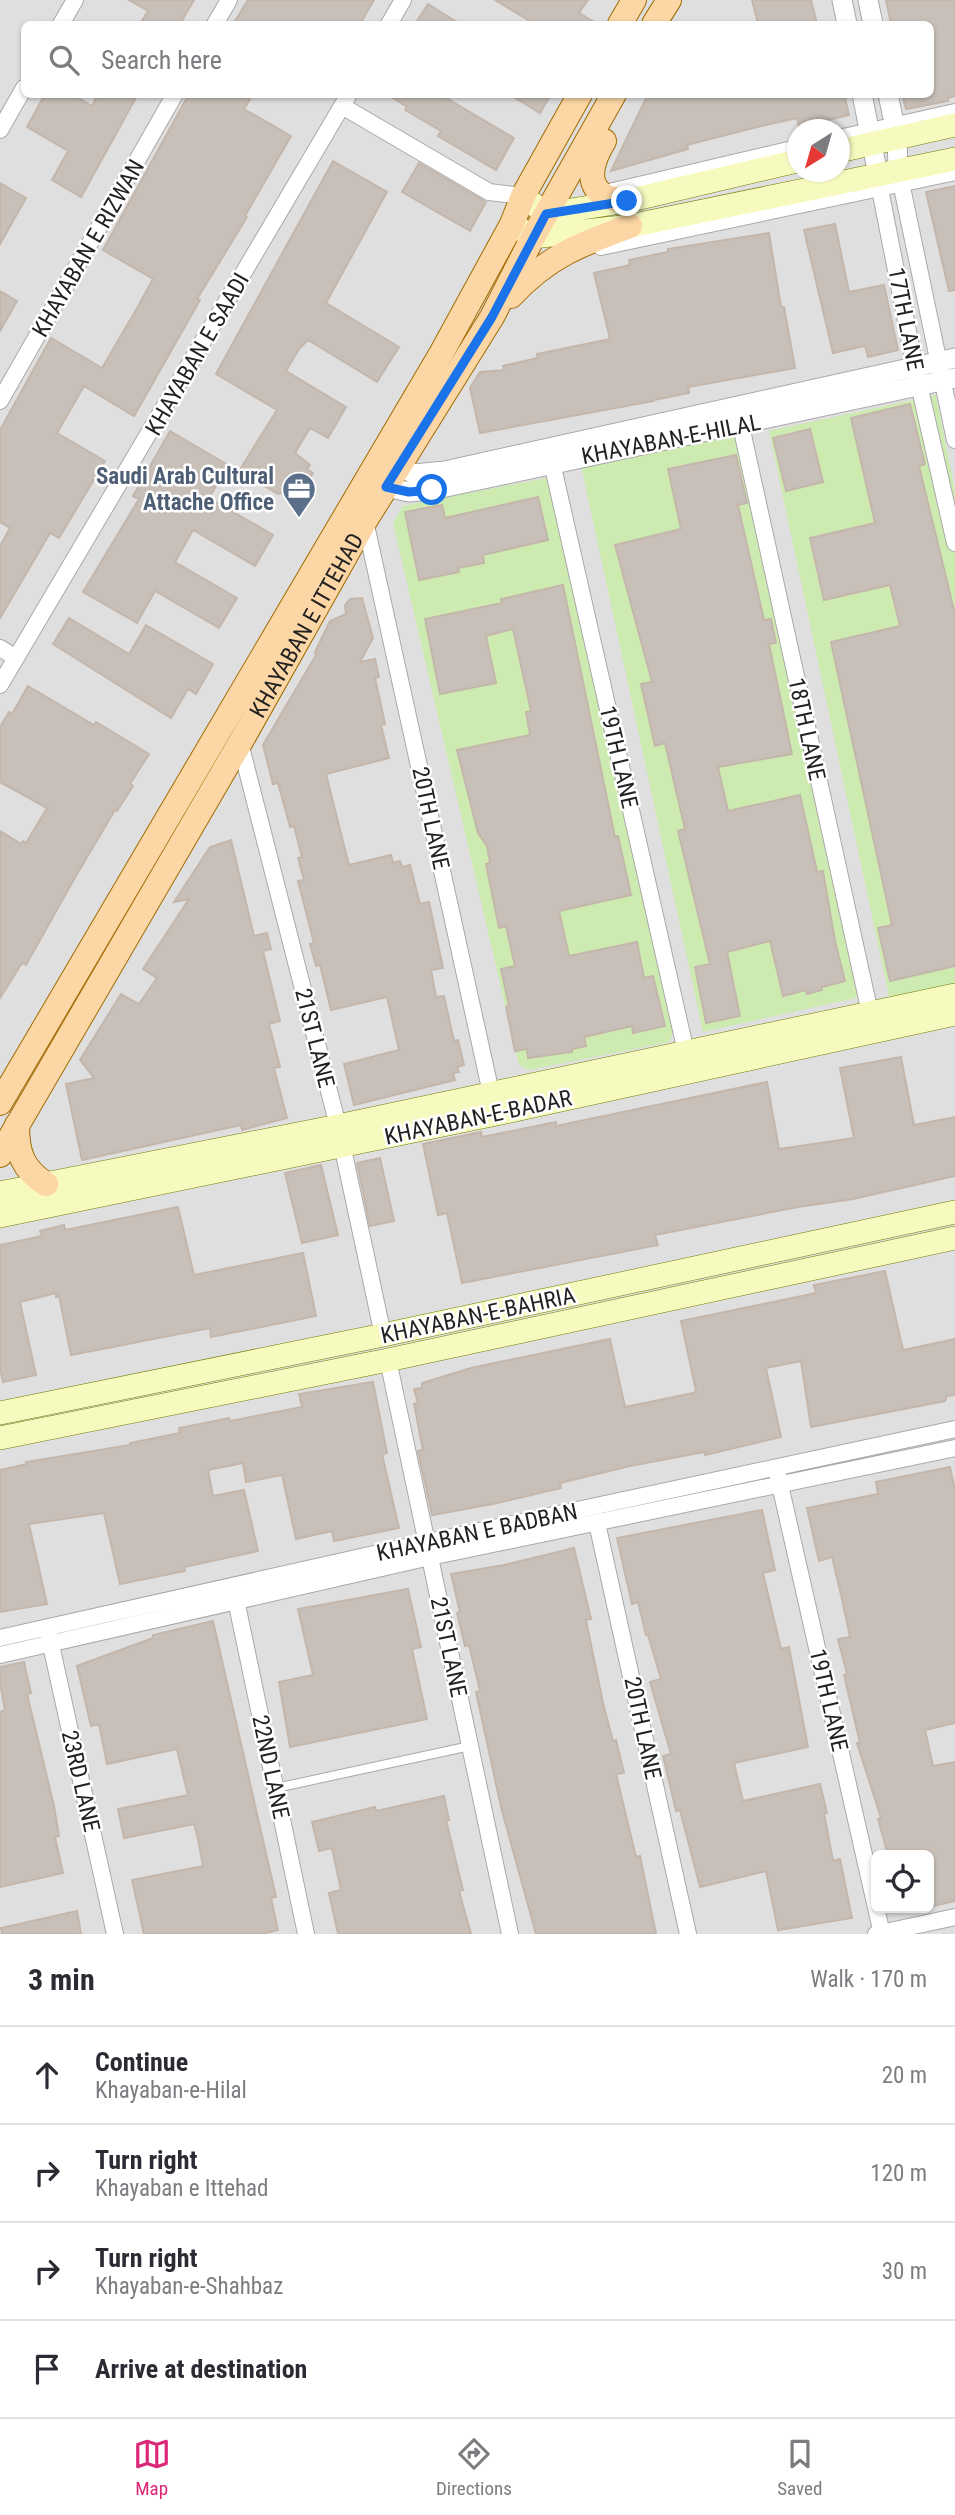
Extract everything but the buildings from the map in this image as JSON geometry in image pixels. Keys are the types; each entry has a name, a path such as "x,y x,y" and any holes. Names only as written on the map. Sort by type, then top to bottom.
{"main road":[{"path":"622,21 634,0"},
{"path":"656,21 668,0"},
{"name":"KHAYABAN E ITTEHAD","path":"0,1155 240,743 365,522 492,317 522,230 523,196 578,98"},
{"name":"KHAYABAN E ITTEHAD","path":"0,1103 442,352 522,230 546,214 612,98"},
{"path":"614,98 617,120 592,164 593,181 603,193 616,200 627,201"},
{"path":"850,146 895,131 955,125"},
{"path":"522,230 629,226 890,179 955,159"},
{"path":"523,196 546,214 627,201 787,163"},
{"path":"492,317 531,275 558,256 629,226"},
{"name":"KHAYABAN-E-BADAR","path":"0,1216 340,1135 872,1022 955,995"},
{"name":"KHAYABAN-E-BADAR","path":"494,1103 686,1052 872,1022 955,1014"},
{"path":"17,1125 19,1156 34,1177 46,1184"},
{"name":"KHAYABAN-E-BADAR","path":"0,1193 340,1135"},
{"name":"KHAYABAN-E-BAHRIA","path":"0,1413 383,1335 955,1212"},
{"name":"KHAYABAN-E-BAHRIA","path":"0,1438 388,1360 955,1238"}],"street":[{"path":"63,21 75,0"},
{"path":"217,21 229,0"},
{"path":"391,21 403,0"},
{"path":"842,0 847,21"},
{"path":"868,0 872,21"},
{"path":"0,130 21,93"},
{"name":"KHAYABAN E RIZWAN","path":"0,401 173,98"},
{"name":"17TH LANE","path":"863,98 871,137 890,179 947,370 955,440"},
{"name":"17TH LANE","path":"889,98 895,131 890,179 917,377 955,543"},
{"path":"346,100 489,192 522,230"},
{"name":"KHAYABAN E SAADI","path":"2,676 16,658 346,100"},
{"path":"895,131 955,112"},
{"path":"850,138 871,137"},
{"path":"603,193 787,150"},
{"path":"558,256 890,179 955,172"},
{"path":"489,192 523,196"},
{"name":"KHAYABAN-E-HILAL","path":"392,477 409,492 422,491 741,426 947,370"},
{"path":"392,477 444,471 917,377"},
{"name":"18TH LANE","path":"741,426 872,1022"},
{"name":"19TH LANE","path":"552,463 686,1052"},
{"name":"20TH LANE","path":"365,522 494,1103"},
{"path":"0,648 16,658"},
{"name":"21ST LANE","path":"240,743 340,1135 383,1335"},
{"name":"21ST LANE","path":"388,1360 510,1934"},
{"name":"KHAYABAN E BADBAN","path":"0,1655 49,1636 429,1550 776,1467 955,1429"},
{"name":"KHAYABAN E BADBAN","path":"0,1638 49,1636 236,1600 429,1550 597,1523 955,1448"},
{"name":"19TH LANE","path":"776,1467 880,1934"},
{"name":"20TH LANE","path":"597,1523 688,1934"},
{"name":"22ND LANE","path":"236,1600 306,1934"},
{"name":"23RD LANE","path":"49,1636 115,1934"},
{"path":"880,1934 955,1917"}],"lane":[{"path":"276,1788 470,1746"}],"shaded area":[{"path":"0,0 955,0 955,1934 0,1934"}],"green space":[{"path":"936,395 955,491 955,987 890,1001 769,431"},
{"path":"748,425 860,997 703,1032 580,461"},
{"path":"546,478 558,489 674,1032 669,1042 529,1070 519,1065 393,523 403,506"}],"place":[{"name":"Saudi Arab Cultural Attache Office","path":"299,519"}],"route":[{"path":"432,490 409,492 386,487 492,317 546,214 627,201"}]}
